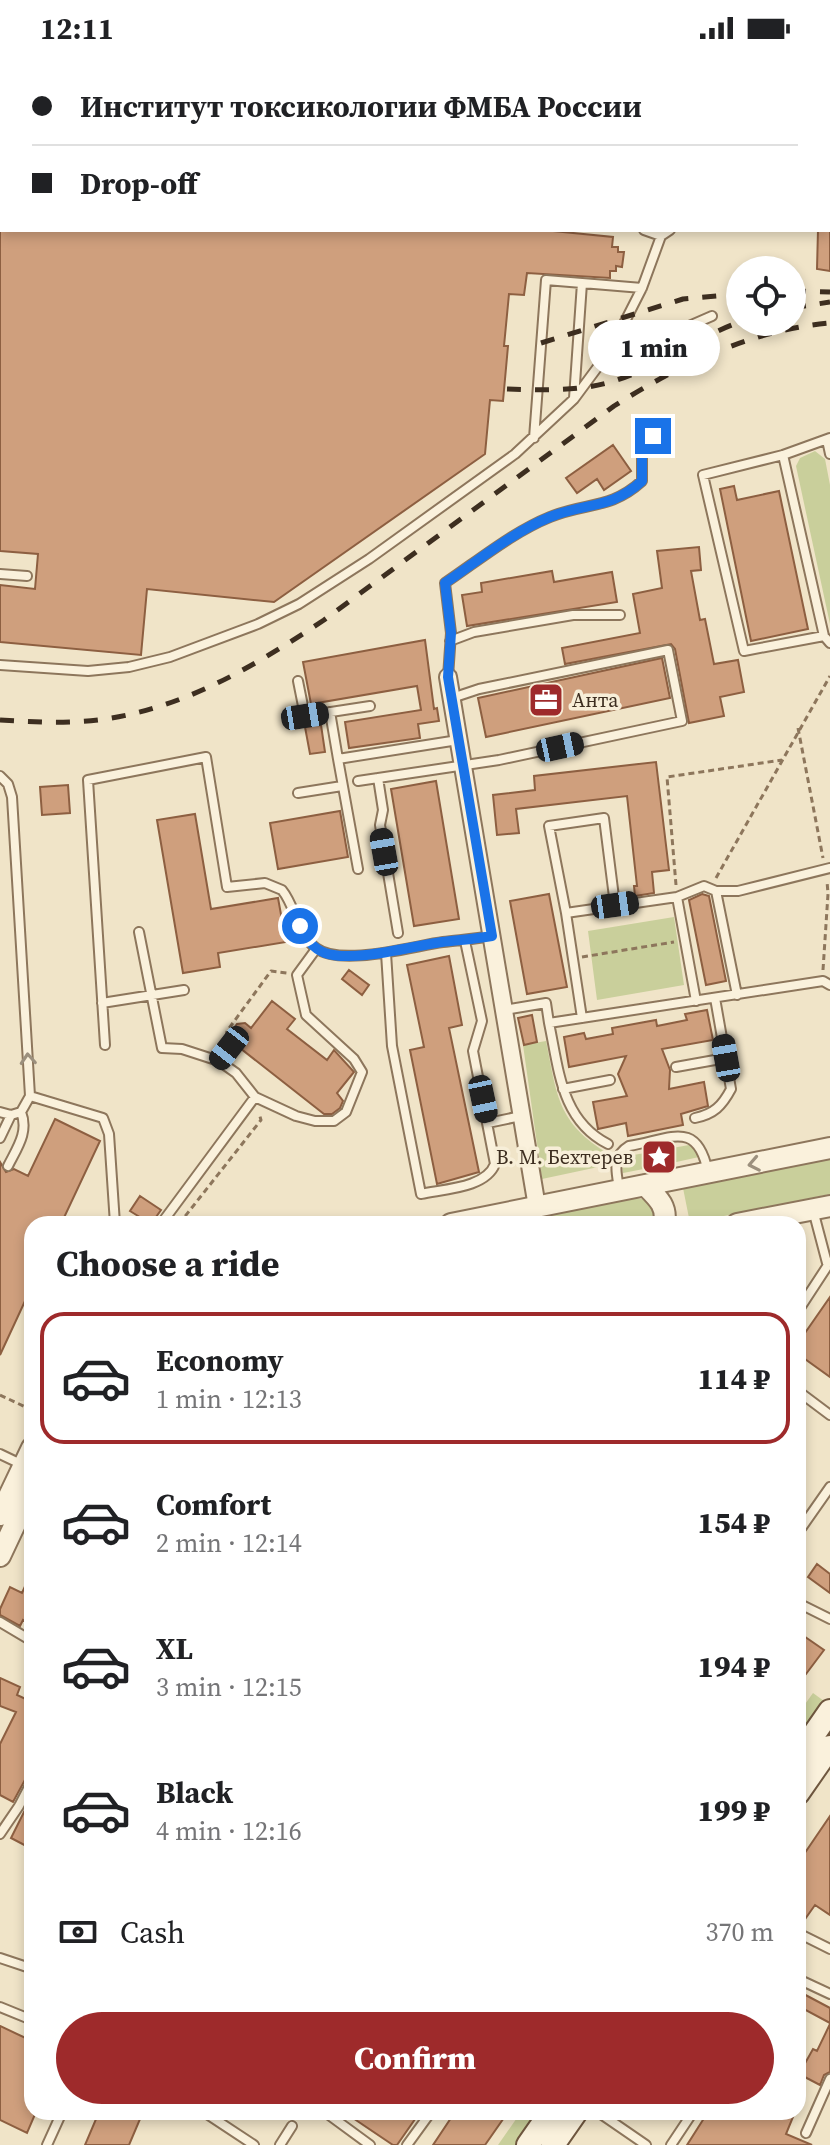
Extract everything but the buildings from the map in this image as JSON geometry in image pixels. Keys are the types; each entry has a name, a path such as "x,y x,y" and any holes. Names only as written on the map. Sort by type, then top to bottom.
{"main road":[{"path":"806,1746 830,1711"},
{"path":"806,1782 830,1747"},
{"path":"528,2145 545,2120"},
{"path":"553,2145 570,2120"}],"street":[{"path":"448,677 537,1207"},
{"path":"491,1216 830,1148"},
{"path":"645,1185 660,1201 665,1216"},
{"path":"780,1216 822,1208"},
{"path":"0,1515 24,1470"},
{"path":"3,1543 24,1503"}],"lane":[{"path":"650,232 661,236"},
{"path":"0,665 88,671 129,667 170,657 258,624 299,604 369,559 490,473 534,438 574,399 611,349 642,288 661,236 667,232"},
{"path":"534,438 546,280 642,288"},
{"path":"574,399 582,283"},
{"path":"611,349 632,351 712,316"},
{"path":"448,677 450,641 445,583 508,540 551,516 612,502 630,492 642,481 642,455 653,436"},
{"path":"783,455 827,640 744,651 703,475 783,455 828,439 830,454"},
{"path":"0,574 27,576"},
{"path":"450,641 474,632 573,615 620,615"},
{"path":"358,781 463,766 682,721 668,650 479,689 452,698"},
{"path":"298,681 305,716 370,706"},
{"path":"330,712 358,869"},
{"path":"338,759 459,740"},
{"path":"105,1045 88,780 206,757 227,887 265,883 282,890 306,939 316,949 328,954 386,953 492,936"},
{"path":"0,776 8,784 12,797 30,1096 21,1112 11,1115 0,1112"},
{"path":"378,778 383,810 380,825 398,933"},
{"path":"298,793 342,786"},
{"path":"582,1018 549,826 604,818 615,905"},
{"path":"566,913 677,897 688,891 738,891 828,868"},
{"path":"714,889 737,995"},
{"path":"677,897 696,1001"},
{"path":"139,932 162,1048 182,1049 219,1061 236,1073 255,1097 296,1116 315,1121 334,1121 346,1112 361,1079 360,1065 306,1015 297,975 316,949"},
{"path":"386,953 392,1046 421,1194 481,1180 488,1176 495,1164 473,1051 482,1021 465,941"},
{"path":"549,1023 826,983"},
{"path":"102,1003 184,990"},
{"path":"695,1118 709,1115 725,1102 731,1089 715,998"},
{"path":"504,1010 546,1003 565,1101 588,1132 608,1144"},
{"path":"219,1061 229,1048"},
{"path":"676,1067 726,1058"},
{"path":"563,1089 610,1080"},
{"path":"30,1096 103,1118 109,1134 114,1216"},
{"path":"167,1216 255,1097"},
{"path":"8,1166 24,1134 25,1123 21,1112"},
{"path":"0,1138 11,1115"},
{"path":"488,1123 522,1116"},
{"path":"620,1190 618,1156 629,1146 678,1137 693,1138 702,1149 708,1173"},
{"path":"806,1299 829,1263 822,1208"},
{"path":"806,1397 830,1415"},
{"path":"0,1454 24,1460"},
{"path":"806,1521 830,1487"},
{"path":"806,1607 830,1619"},
{"path":"0,1622 24,1636"},
{"path":"0,1834 24,1796"},
{"path":"806,1937 830,1949"},
{"path":"0,1958 24,1966"},
{"path":"806,1983 830,1994"},
{"path":"0,2007 24,2017"},
{"path":"806,2133 830,2079"},
{"path":"47,2145 58,2120"},
{"path":"216,2120 254,2145"},
{"path":"336,2120 370,2145"},
{"path":"407,2145 425,2120"},
{"path":"610,2120 646,2145"},
{"path":"671,2145 688,2120"},
{"path":"280,2145 292,2126"}],"path":[{"path":"714,889 798,728 830,676"},
{"path":"798,728 828,868 826,983"},
{"path":"677,897 667,777 782,760"},
{"path":"572,959 685,940"},
{"path":"229,1048 227,1031 271,971 297,975"},
{"path":"185,1216 261,1120 255,1097"},
{"path":"0,1395 24,1406"}],"green space":[{"path":"815,451 825,459 830,485 830,624 796,466 800,458"},
{"path":"674,917 684,985 597,1000 588,931"},
{"path":"546,1041 557,1092 569,1119 579,1131 609,1154 603,1166 542,1179 523,1045"},
{"path":"689,1145 696,1149 699,1157 663,1165 661,1154 656,1155 659,1166 623,1173 622,1165 628,1156"},
{"path":"830,1159 830,1194 724,1216 689,1216 683,1188"},
{"path":"636,1198 648,1200 655,1207 655,1216 547,1216"},
{"path":"813,1693 824,1701 806,1727 806,1703"},
{"path":"515,2120 532,2120 515,2145 498,2145"}],"railway":[{"path":"806,291 830,292"},
{"path":"541,343 683,299 726,295"},
{"path":"806,306 830,302"},
{"path":"0,720 66,722 105,719 164,705 220,682 324,620 614,406 639,391 690,364 744,342 772,333 830,323"},
{"path":"507,389 562,389 604,384 633,374 726,328"}],"place":[{"name":"Анта","path":"546,700"},
{"name":"В. М. Бехтерев","path":"659,1157"}],"route":[{"path":"300,926 306,939 316,949 328,954 347,955 386,953 492,936 448,677 451,633 445,583 508,540 551,516 612,502 630,492 642,481 642,455 653,436"}]}
